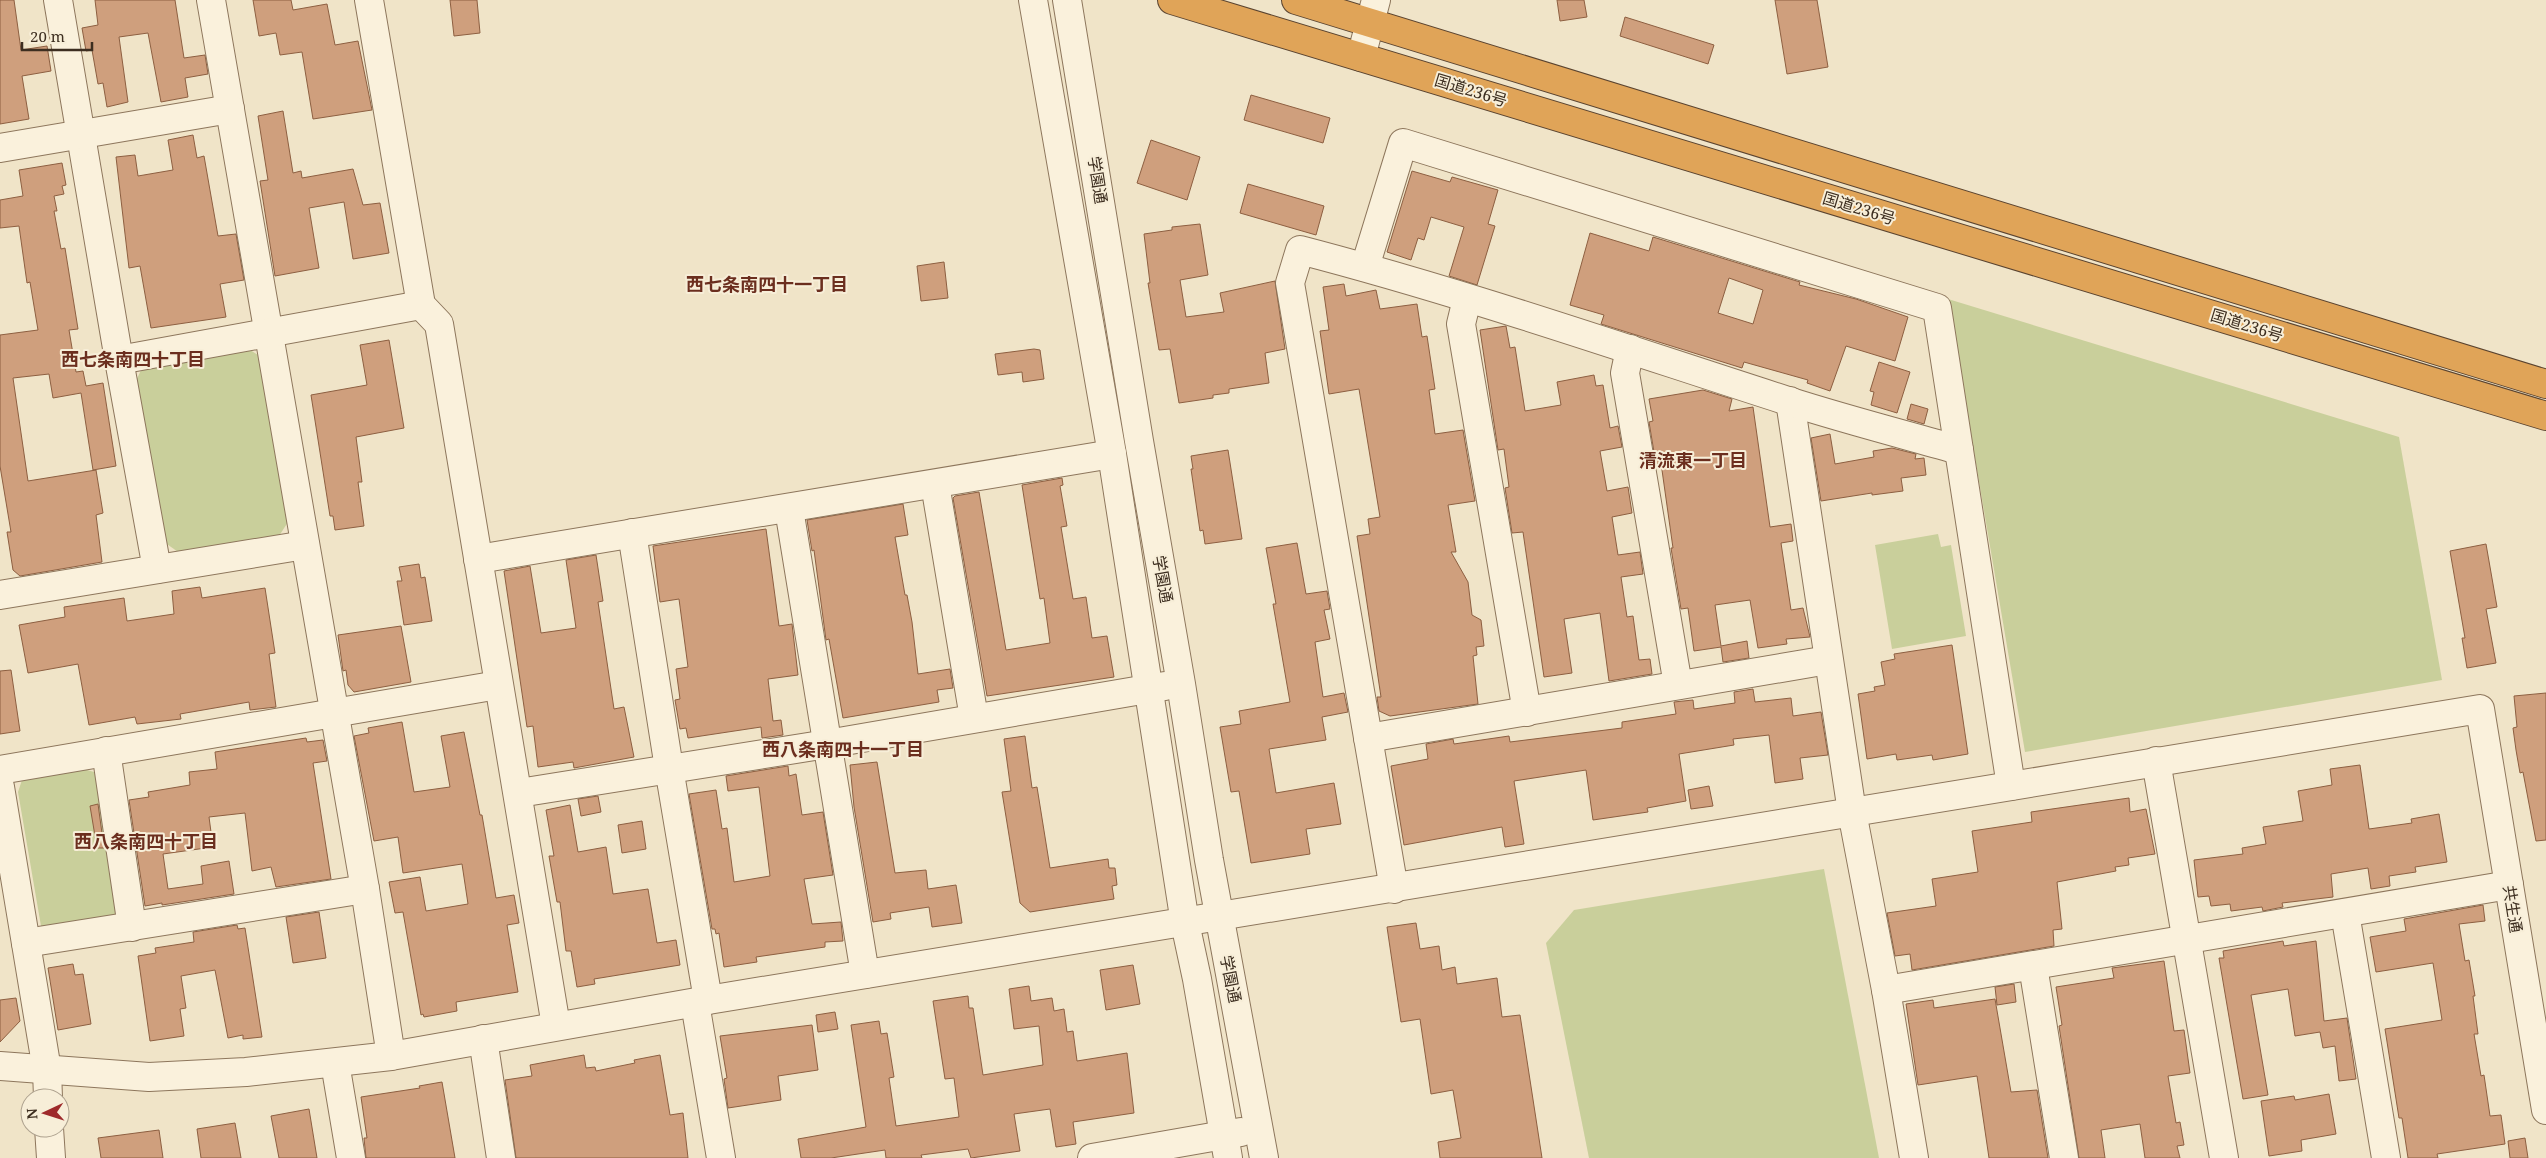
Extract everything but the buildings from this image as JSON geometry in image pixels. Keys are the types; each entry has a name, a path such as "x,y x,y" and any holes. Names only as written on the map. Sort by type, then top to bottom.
{"highway":[{"name":"国道236号","path":"1172,0 2546,416"},
{"name":"国道236号","path":"1296,0 1373,12 2546,384"}],"street":[{"path":"58,0 119,360 157,569"},
{"path":"211,0 366,889 392,1056"},
{"path":"369,0 421,306 439,324 498,685 519,793 556,1026"},
{"name":"学園通","path":"1033,0 1112,454 1185,923 1226,1146"},
{"name":"学園通","path":"1068,0 1139,441 1182,684 1220,918 1264,1158"},
{"path":"1361,57 1373,12"},
{"path":"0,148 230,108"},
{"path":"1365,267 1403,143 1937,308 2011,786"},
{"path":"1394,888 1290,283 1300,250 1365,267 1630,349 1790,402 1959,450"},
{"path":"1467,299 1461,324 1527,712"},
{"path":"119,360 421,306"},
{"path":"1630,349 1625,373 1678,685"},
{"path":"1790,402 1852,812 1886,990 1914,1158"},
{"path":"478,559 1112,454"},
{"path":"935,484 974,718"},
{"path":"789,508 865,974"},
{"path":"632,533 702,1001 721,1158"},
{"path":"1,589 157,569 305,545"},
{"path":"1368,738 1828,660"},
{"path":"519,793 827,744 1148,688 1182,684"},
{"path":"0,770 498,685"},
{"name":"共生通","path":"2156,761 2480,709 2546,1110"},
{"path":"106,751 132,927"},
{"path":"0,1066 149,1077 246,1072 392,1056 702,1001 1220,918 2156,761 2224,1158"},
{"path":"0,787 47,1070 48,1088"},
{"path":"1886,990 2509,886"},
{"path":"26,942 132,927 366,889"},
{"path":"2345,913 2386,1158"},
{"path":"2033,966 2064,1158"},
{"path":"483,1039 501,1158"},
{"path":"335,1063 351,1158"},
{"path":"1092,1158 1226,1146 1259,1130"}],"green space":[{"path":"1948,299 2399,437 2442,680 2025,752"},
{"path":"247,348 263,358 290,519 279,536 181,554 164,542 135,383 142,368"},
{"path":"1938,534 1941,547 1951,545 1966,636 1892,649 1875,545"},
{"path":"83,769 98,773 123,920 42,932 18,792 23,777"},
{"path":"1824,869 1879,1158 1589,1158 1546,943 1574,910"}],"district":[{"name":"西七条南四十一丁目","path":"767,285"},
{"name":"西七条南四十丁目","path":"133,360"},
{"name":"清流東一丁目","path":"1693,461"},
{"name":"西八条南四十一丁目","path":"843,750"},
{"name":"西八条南四十丁目","path":"146,842"}]}
